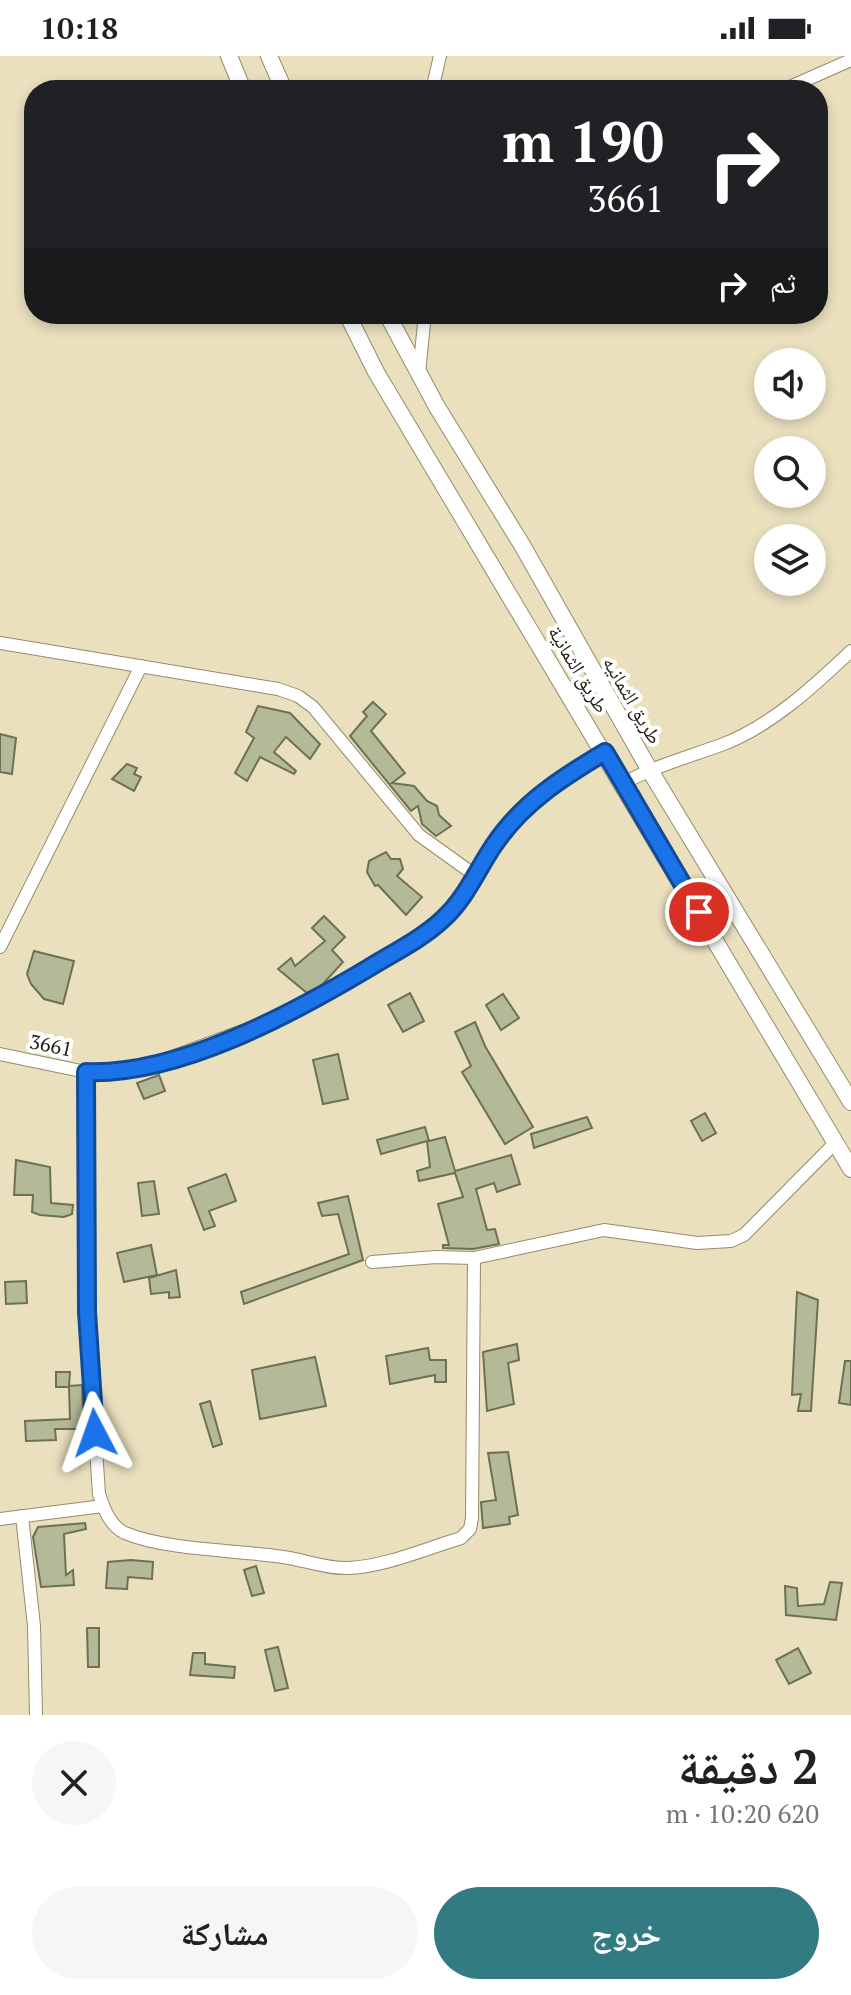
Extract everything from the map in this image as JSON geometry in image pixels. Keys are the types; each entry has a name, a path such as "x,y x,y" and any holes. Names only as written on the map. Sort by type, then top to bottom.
{"street":[{"path":"229,56 239,80"},
{"path":"269,56 280,80"},
{"path":"434,80 440,56"},
{"path":"806,80 851,60"},
{"name":"طريق الثمانية","path":"352,324 376,372 624,783 851,1169"},
{"name":"طريق الثمانيه","path":"392,324 649,769 851,1102"},
{"path":"419,373 424,324"},
{"path":"0,643 278,689 298,696 313,707 419,835 476,876"},
{"path":"624,783 649,769 748,732 801,695 851,651"},
{"path":"0,947 141,666"},
{"name":"3661","path":"0,1054 86,1072 139,1069 297,1011 443,920 495,844 537,797 605,752"},
{"path":"86,1072 87,1312 99,1494 107,1516 123,1532 156,1541 305,1560 330,1568 351,1568 386,1561 461,1538 470,1529 472,1518 474,1258"},
{"path":"372,1262 436,1257 474,1258 604,1230 697,1243 731,1241 757,1223 776,1199 835,1143"},
{"path":"0,1519 103,1506"},
{"path":"22,1516 34,1626 36,1715"}],"building":[{"path":"373,702 386,714 371,731 405,773 392,783 414,786 427,801 437,806 439,815 451,826 436,836 422,824 418,806 411,811 350,736 367,716 363,712"},
{"path":"258,706 290,713 320,744 310,759 286,737 274,752 296,771 294,774 260,757 247,781 235,773 254,738 246,732"},
{"path":"0,734 16,738 12,774 0,772"},
{"path":"127,764 137,768 134,774 141,777 134,791 112,779"},
{"path":"386,852 391,859 400,859 403,869 397,876 422,897 406,915 378,885 375,886 367,872 369,861"},
{"path":"324,916 345,937 332,950 343,962 322,985 307,993 278,969 291,958 295,966 325,941 312,928"},
{"path":"34,951 74,961 63,1004 44,999 31,984 27,974"},
{"path":"410,993 424,1021 403,1032 388,1005"},
{"path":"503,994 519,1018 501,1030 486,1005"},
{"path":"475,1022 485,1046 533,1127 505,1144 462,1072 471,1066 455,1032"},
{"path":"338,1054 348,1099 323,1104 313,1060"},
{"path":"159,1075 165,1091 144,1099 137,1083"},
{"path":"705,1113 716,1133 702,1141 691,1121"},
{"path":"587,1117 592,1128 534,1148 531,1134"},
{"path":"425,1127 429,1141 445,1137 455,1171 511,1155 520,1184 497,1192 494,1183 476,1189 487,1230 495,1229 499,1244 473,1249 443,1248 443,1245 449,1245 438,1204 463,1197 455,1173 419,1181 417,1171 430,1167 427,1141 381,1154 377,1140"},
{"path":"16,1160 50,1167 51,1203 73,1205 72,1214 64,1217 40,1215 32,1212 33,1195 14,1195"},
{"path":"226,1174 236,1201 209,1211 215,1226 204,1230 188,1188"},
{"path":"154,1181 159,1214 142,1216 138,1183"},
{"path":"348,1196 363,1260 244,1304 241,1292 349,1254 338,1214 322,1216 318,1203"},
{"path":"151,1245 157,1275 124,1282 117,1253"},
{"path":"176,1270 180,1297 169,1298 169,1292 151,1294 149,1278"},
{"path":"26,1281 27,1303 6,1304 5,1282"},
{"path":"797,1292 818,1300 811,1411 798,1411 801,1394 792,1395"},
{"path":"517,1344 519,1360 508,1363 514,1404 487,1411 483,1352"},
{"path":"428,1348 430,1360 446,1360 446,1382 435,1382 435,1375 390,1384 386,1356"},
{"path":"315,1357 326,1406 260,1419 252,1370"},
{"path":"845,1361 851,1361 851,1405 839,1403"},
{"path":"56,1372 70,1372 69,1386 82,1385 84,1429 55,1429 56,1440 26,1441 25,1421 70,1419 69,1387 56,1387"},
{"path":"210,1401 222,1444 213,1447 200,1404"},
{"path":"508,1452 518,1515 509,1517 510,1524 483,1528 481,1502 496,1500 488,1453"},
{"path":"85,1523 86,1529 64,1534 66,1575 73,1570 74,1585 41,1587 33,1537 38,1527"},
{"path":"108,1562 153,1562 152,1579 128,1577 127,1589 106,1588"},
{"path":"256,1566 264,1593 252,1596 244,1570"},
{"path":"830,1582 842,1583 836,1620 786,1615 785,1586 797,1588 798,1606 824,1604"},
{"path":"87,1628 99,1628 99,1667 88,1667"},
{"path":"278,1647 288,1688 275,1691 265,1650"},
{"path":"798,1648 811,1673 789,1684 776,1660"},
{"path":"193,1653 205,1653 205,1664 235,1667 234,1678 190,1675"}],"route":[{"path":"95,1433 87,1312 86,1072 111,1073 139,1069 271,1023 325,996 443,920 473,884 495,844 521,813 554,784 605,752 699,912"}]}
